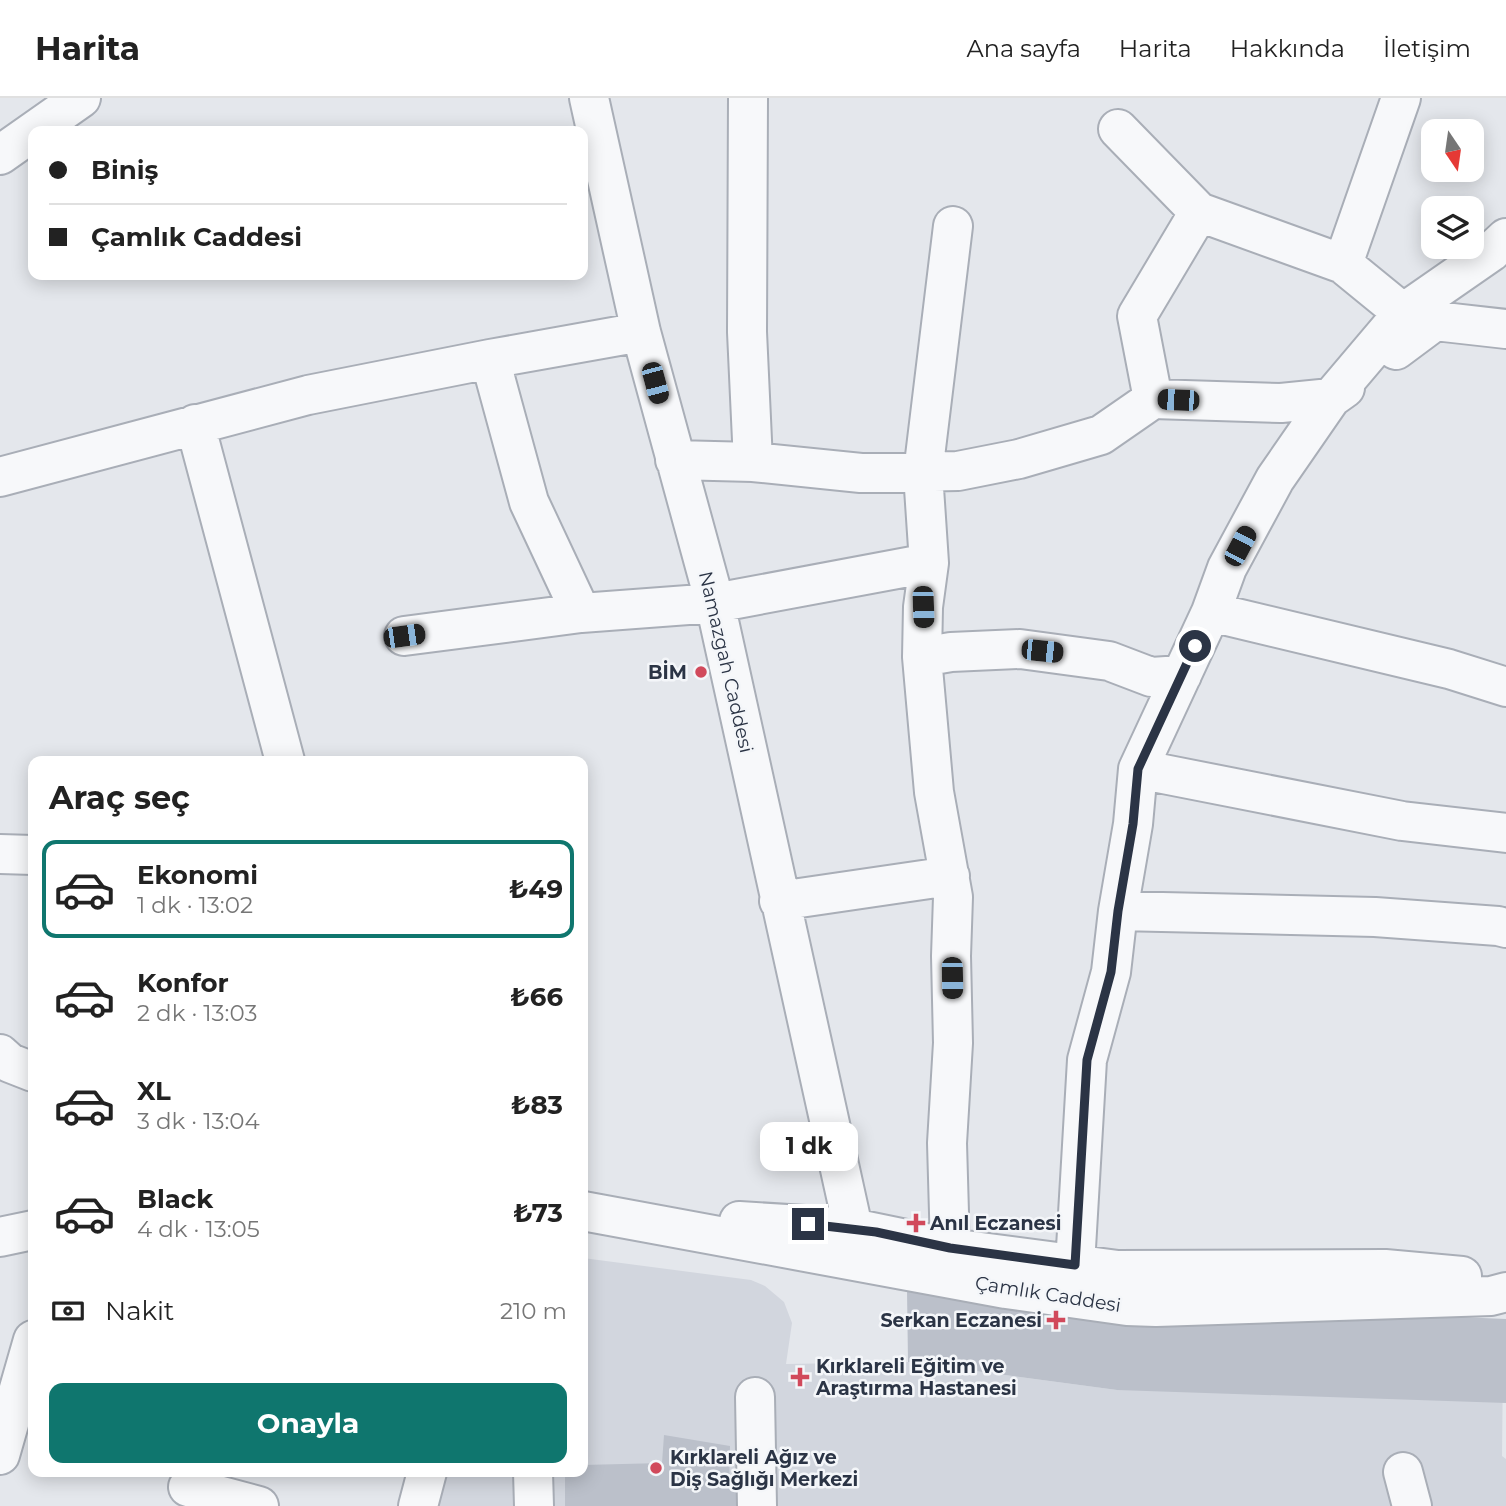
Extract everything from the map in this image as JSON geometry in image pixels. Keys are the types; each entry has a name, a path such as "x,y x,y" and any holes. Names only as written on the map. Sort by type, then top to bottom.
{"street":[{"path":"41,126 81,98"},
{"path":"748,98 747,332 753,462"},
{"path":"1343,264 1401,98"},
{"name":"Namazgah Caddesi","path":"588,119 641,332 715,603 853,1228"},
{"path":"1118,129 1199,212 1343,264 1403,313"},
{"path":"0,155 28,135"},
{"path":"1153,399 1137,316 1199,212"},
{"path":"950,1248 947,1143 953,1043 953,897 934,792 922,657 923,607 929,563 923,472 953,226"},
{"path":"1075,1265 1087,1060 1111,972 1133,824 1138,769 1211,612 1227,568 1275,479 1331,398 1403,313 1491,252 1506,238"},
{"path":"675,460 753,462 862,473 958,471 1019,459 1101,435 1153,399 1281,403 1331,398 1435,320 1506,329"},
{"path":"0,477 308,395 641,332"},
{"path":"490,359 529,502 581,613"},
{"path":"195,424 284,756"},
{"path":"404,636 581,613 715,603 929,563"},
{"path":"1211,612 1449,669 1506,687"},
{"path":"922,657 951,652 1020,649 1109,661 1151,677 1182,675"},
{"path":"1138,769 1402,821 1506,833"},
{"path":"0,854 28,855"},
{"path":"779,901 950,876"},
{"path":"1118,911 1375,917 1506,928"},
{"path":"0,1054 10,1063 28,1070"},
{"name":"Çamlık Caddesi","path":"590,1213 853,1228 950,1248 1118,1269 1385,1269 1506,1281"},
{"name":"Çamlık Caddesi","path":"590,1213 1006,1289 1127,1306 1478,1296 1506,1292"},
{"path":"0,1237 28,1231"},
{"path":"0,1455 28,1357"},
{"path":"755,1398 757,1506"},
{"path":"418,1506 427,1477"},
{"path":"533,1477 534,1506"},
{"path":"187,1488 259,1506"}],"shaded area":[{"name":"Kırklareli Eğitim ve Araştırma Hastanesi","path":"588,1259 751,1280 765,1286 784,1302 792,1323 786,1364 908,1362 1117,1390 1503,1359 1502,1456 1506,1459 1506,1506 437,1506 444,1477 588,1477"}],"building":[{"path":"907,1290 1137,1321 1321,1311 1506,1319 1506,1403 1117,1390 908,1362"},
{"name":"Kırklareli Ağız ve Diş Sağlığı Merkezi","path":"664,1435 730,1446 729,1489 741,1492 740,1506 565,1506 565,1477 588,1477 588,1465 662,1463"}],"place":[{"name":"BİM","path":"701,672"},
{"name":"Anıl Eczanesi","path":"916,1223"},
{"name":"Serkan Eczanesi","path":"1056,1320"},
{"name":"Kırklareli Eğitim ve Araştırma Hastanesi","path":"800,1377"},
{"name":"Kırklareli Ağız ve Diş Sağlığı Merkezi","path":"656,1468"}],"route":[{"path":"808,1224 853,1228 950,1248 1075,1265 1087,1060 1111,972 1133,824 1138,769 1195,646"}]}
